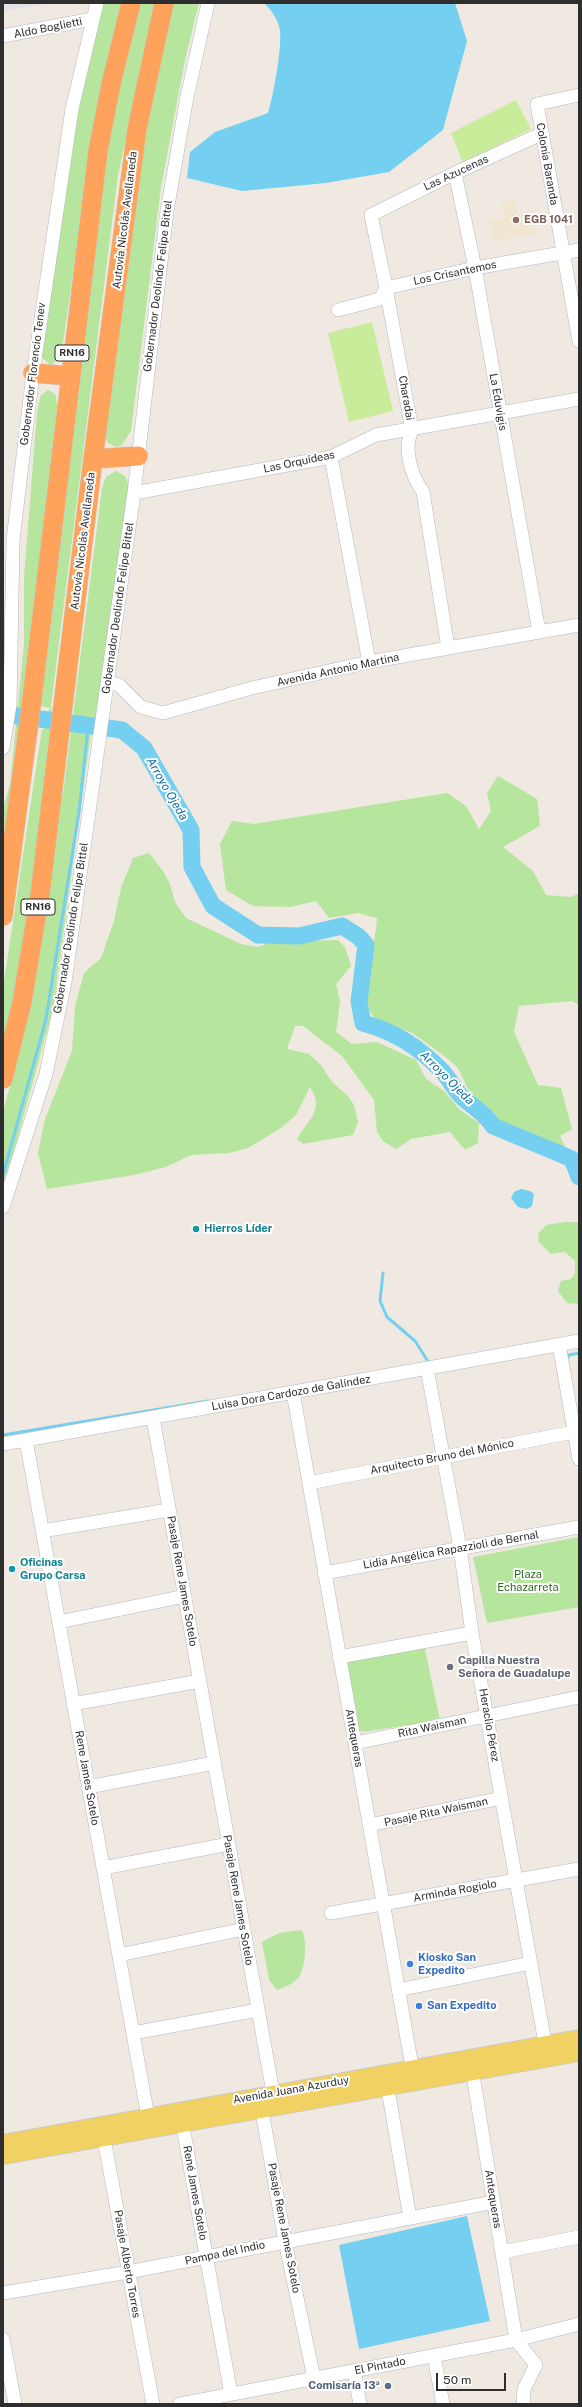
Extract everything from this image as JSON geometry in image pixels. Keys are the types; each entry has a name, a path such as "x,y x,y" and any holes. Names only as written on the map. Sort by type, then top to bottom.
{"highway":[{"name":"RN16","path":"3,916 29,729 70,376 99,144 130,3"},
{"name":"Autovía Nicolás Avellaneda","path":"3,1079 22,1002 36,921 93,460 137,129 147,74 164,3"},
{"path":"33,373 70,376"},
{"path":"93,460 138,456"}],"main road":[{"name":"Avenida Juana Azurduy","path":"3,2143 103,2132 148,2117 181,2117 262,2111 386,2081 413,2076 469,2058 579,2038"},
{"name":"Avenida Juana Azurduy","path":"413,2076 473,2073 579,2054"},
{"name":"Avenida Juana Azurduy","path":"3,2156 103,2132 181,2117 273,2093 386,2081"}],"street":[{"name":"Gobernador Florencio Tenev","path":"3,748 10,705 13,540 33,373 63,165 78,78 97,3"},
{"name":"Gobernador Deolindo Felipe Bittel","path":"3,1207 46,1074 65,982 134,493 167,212 187,97 208,3"},
{"name":"Aldo Boglietti","path":"3,36 92,19"},
{"name":"Colonia Baranda","path":"579,95 537,104 541,134 564,252 579,341"},
{"name":"Las Azucenas","path":"371,215 455,173 541,134"},
{"name":"La Eduvigis","path":"455,173 475,268 539,632"},
{"name":"Charadai","path":"371,215 412,430 407,441 414,480 423,492 448,648"},
{"name":"Los Crisantemos","path":"386,288 475,268 579,250"},
{"path":"338,310 380,299 386,288"},
{"name":"Las Orquídeas","path":"134,493 331,457 376,436 579,399"},
{"path":"331,457 369,662"},
{"name":"Avenida Antonio Martina","path":"108,682 120,685 141,707 163,713 252,688 369,662 579,625"},
{"name":"Luisa Dora Cardozo de Galíndez","path":"3,1444 579,1341"},
{"path":"559,1344 578,1453"},
{"name":"Heraclio Pérez","path":"426,1368 460,1548 472,1633 548,2059"},
{"name":"Antequeras","path":"293,1392 413,2076"},
{"name":"Pasaje Rene James Sotelo","path":"153,1418 273,2093"},
{"name":"Arquitecto Bruno del Mónico","path":"309,1483 574,1432"},
{"name":"Rene James Sotelo","path":"26,1440 148,2117"},
{"path":"42,1531 170,1510"},
{"name":"Lidia Angélica Rapazzioli de Bernal","path":"324,1573 579,1527"},
{"path":"59,1622 185,1596"},
{"path":"340,1656 472,1633"},
{"path":"73,1704 200,1681"},
{"name":"Rita Waisman","path":"355,1743 579,1697"},
{"path":"88,1786 214,1763"},
{"name":"Pasaje Rita Waisman","path":"369,1825 502,1798"},
{"path":"103,1868 228,1844"},
{"name":"Arminda Rogiolo","path":"331,1914 579,1869"},
{"path":"119,1954 244,1929"},
{"path":"398,1990 531,1963"},
{"path":"133,2034 258,2010"},
{"name":"Antequeras","path":"469,2058 473,2073 516,2340"},
{"path":"386,2081 410,2218"},
{"path":"262,2111 273,2093"},
{"name":"Pasaje Rene James Sotelo","path":"262,2111 285,2241 314,2378"},
{"name":"René James Sotelo","path":"181,2117 231,2394"},
{"name":"Pasaje Alberto Torres","path":"103,2132 153,2404"},
{"name":"Pampa del Indio","path":"3,2293 128,2272 494,2202"},
{"path":"502,2252 579,2237"},
{"name":"El Pintado","path":"180,2404 516,2340 579,2324"},
{"path":"3,2339 15,2404"},
{"path":"516,2340 536,2365 524,2389 523,2404"},
{"path":"434,2356 443,2404"},
{"path":"354,2371 360,2404"}],"shaded area":[{"path":"3,3 54,3 3,11"},
{"name":"EGB 1041","path":"514,200 517,215 533,211 537,233 494,242 490,221 504,218 501,203"}],"green space":[{"path":"103,3 123,3 83,205 61,357 51,365 42,358 41,351 75,127"},
{"path":"138,3 156,3 118,175 51,706 54,730 29,922 3,1051 3,988 42,729 44,729 45,714 51,708 40,706 101,191 113,118"},
{"path":"171,3 199,3 185,60 161,187 131,431 122,445 116,447 108,443 105,437 131,208"},
{"path":"516,100 531,129 463,163 451,133"},
{"path":"372,322 393,411 349,422 328,333"},
{"path":"48,390 55,394 58,407 43,550 3,852 3,809 10,784 24,644 24,577 37,412 41,395"},
{"path":"116,471 125,476 130,488 99,718 93,718 53,1009 3,1191 3,1112 13,1075 60,800 63,793 102,488 106,477"},
{"path":"498,776 537,799 540,826 503,847 533,871 546,895 571,897 579,893 579,1005 572,1001 519,1006 514,1032 538,1085 561,1088 572,1129 560,1136 566,1149 543,1142 493,1117 489,1109 469,1090 456,1066 415,1035 384,1023 373,1016 370,1011 367,991 377,918 358,913 329,918 316,901 290,907 253,906 226,890 220,844 232,821 254,824 447,793 466,806 479,829 491,811 487,793"},
{"path":"149,853 163,871 170,884 175,902 186,918 241,944 258,947 272,942 338,940 345,947 351,966 336,984 340,1001 336,1032 352,1044 377,1042 416,1060 426,1079 444,1091 460,1110 479,1123 478,1143 465,1150 450,1132 411,1139 396,1149 384,1142 377,1132 374,1100 342,1056 303,1026 295,1026 287,1049 309,1054 321,1065 332,1082 348,1096 354,1105 358,1122 353,1135 303,1144 297,1139 310,1120 315,1109 316,1102 310,1087 296,1115 281,1128 248,1148 229,1153 191,1155 166,1167 134,1175 47,1189 38,1153 45,1119 72,1051 75,1006 84,973 101,958 114,921 121,888 133,858"},
{"path":"579,1222 579,1304 567,1303 558,1291 561,1281 571,1279 575,1273 575,1261 565,1252 551,1254 539,1242 538,1234 546,1225"},
{"name":"Plaza Echazarreta","path":"579,1537 579,1607 487,1623 473,1557"},
{"path":"424,1645 440,1720 363,1732 358,1730 345,1664 349,1658"},
{"path":"302,1930 305,1940 305,1952 304,1964 300,1975 287,1986 277,1990 269,1980 262,1942 279,1933"}],"water":[{"path":"263,3 455,3 467,41 443,130 389,172 326,183 242,191 187,178 190,152 215,132 268,113 273,95 277,69 280,33 275,17"},
{"path":"521,1189 530,1191 534,1194 532,1206 527,1209 518,1207 511,1198 514,1192"},
{"path":"467,2216 490,2321 359,2349 339,2245"}],"waterway":[{"name":"Arroyo Ojeda","path":"3,714 122,730 144,748 191,830 192,867 213,906 258,935 299,936 342,926 358,936 366,945 359,1002 363,1023 397,1036 425,1055 443,1072 462,1097 483,1114 493,1126 572,1159 579,1177"},
{"path":"3,1175 46,1019 79,812 88,727"},
{"path":"383,1273 380,1301 387,1317 415,1341 429,1363"},
{"path":"566,1361 569,1355 579,1353"},
{"path":"3,1435 208,1401"}],"place":[{"name":"EGB 1041","path":"516,220"},
{"name":"Hierros Líder","path":"196,1229"},
{"name":"Oficinas Grupo Carsa","path":"12,1569"},
{"name":"Capilla Nuestra Señora de Guadalupe","path":"450,1667"},
{"name":"Kiosko San Expedito","path":"410,1964"},
{"name":"San Expedito","path":"419,2006"},
{"name":"Comisaría 13ª","path":"388,2386"}]}
